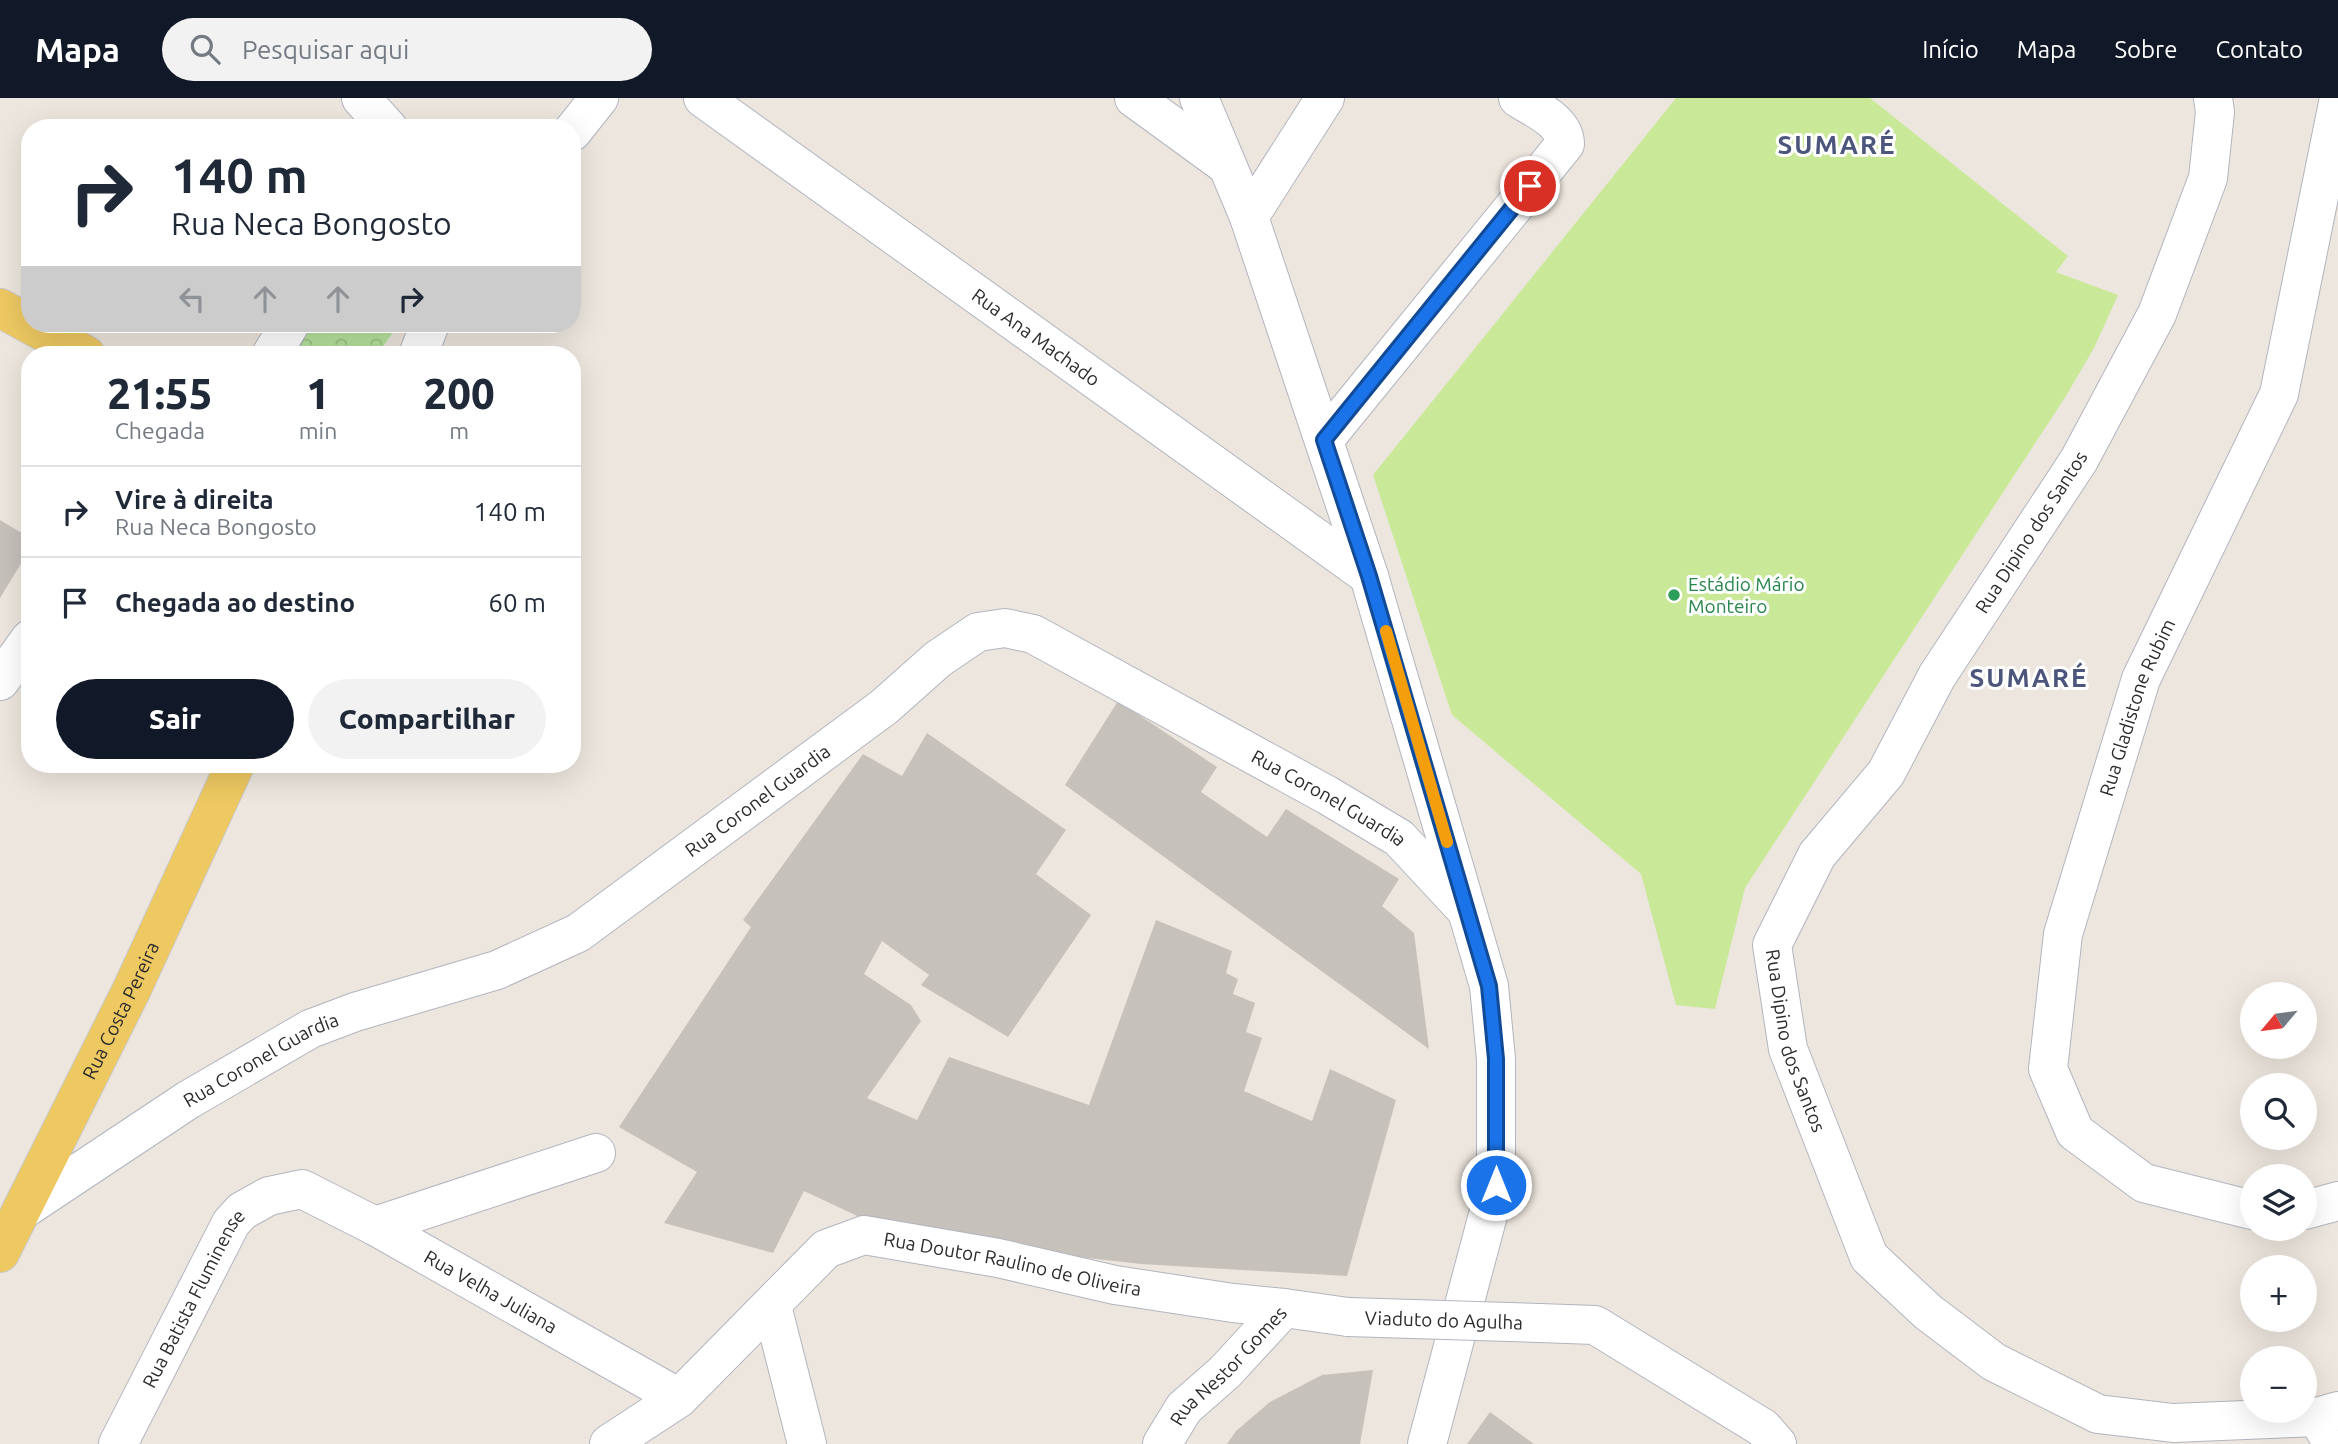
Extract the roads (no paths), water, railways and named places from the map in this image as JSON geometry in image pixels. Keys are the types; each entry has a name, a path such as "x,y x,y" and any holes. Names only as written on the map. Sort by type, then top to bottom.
{"main road":[{"path":"0,308 21,319"},
{"path":"46,333 70,346"},
{"name":"Rua Costa Pereira","path":"7,1237 132,989 231,773"}],"street":[{"path":"361,98 380,119"},
{"path":"581,120 598,98"},
{"name":"Rua Ana Machado","path":"703,98 1369,576"},
{"path":"1134,98 1226,165"},
{"path":"1199,98 1249,216 1369,576 1489,986 1496,1059 1496,1185 1427,1444"},
{"path":"1249,216 1325,98"},
{"path":"1324,440 1565,144 1565,135 1556,124 1518,98"},
{"name":"Rua Dipino dos Santos","path":"2213,98 2208,178 2157,314 2079,460 1937,676 1886,773 1817,855 1772,945 1788,1049 1869,1257 1928,1312 1994,1363 2098,1414 2173,1423 2330,1424"},
{"name":"Rua Gladistone Rubim","path":"2240,1207 2144,1183 2075,1132 2048,1069 2063,933 2141,679 2279,394 2338,103"},
{"name":"Rua Coronel Guardia","path":"7,1237 188,1100 310,1029 355,1012 497,971 578,933 873,715 938,659 978,632 1005,628 1033,634 1327,794 1399,838 1466,910"},
{"path":"0,681 21,652"},
{"path":"375,1226 596,1153"},
{"name":"Rua Velha Juliana","path":"302,1189 375,1226 679,1398"},
{"name":"Rua Batista Fluminense","path":"118,1444 231,1223 242,1211 269,1196 302,1189"},
{"path":"2317,1207 2338,1201"},
{"name":"Rua Doutor Raulino de Oliveira","path":"609,1444 679,1398 826,1249 864,1235 998,1258 1115,1285 1284,1308"},
{"path":"772,1306 807,1444"},
{"name":"Rua Nestor Gomes","path":"1162,1444 1184,1408 1225,1372 1284,1308 1348,1317"},
{"name":"Viaduto do Agulha","path":"1348,1317 1595,1325 1763,1428 1777,1444"}],"place":[{"name":"Estádio Mário Monteiro","path":"1674,595"}],"district":[{"name":"SUMARÉ","path":"1837,144"},
{"name":"SUMARÉ","path":"2029,677"}]}
